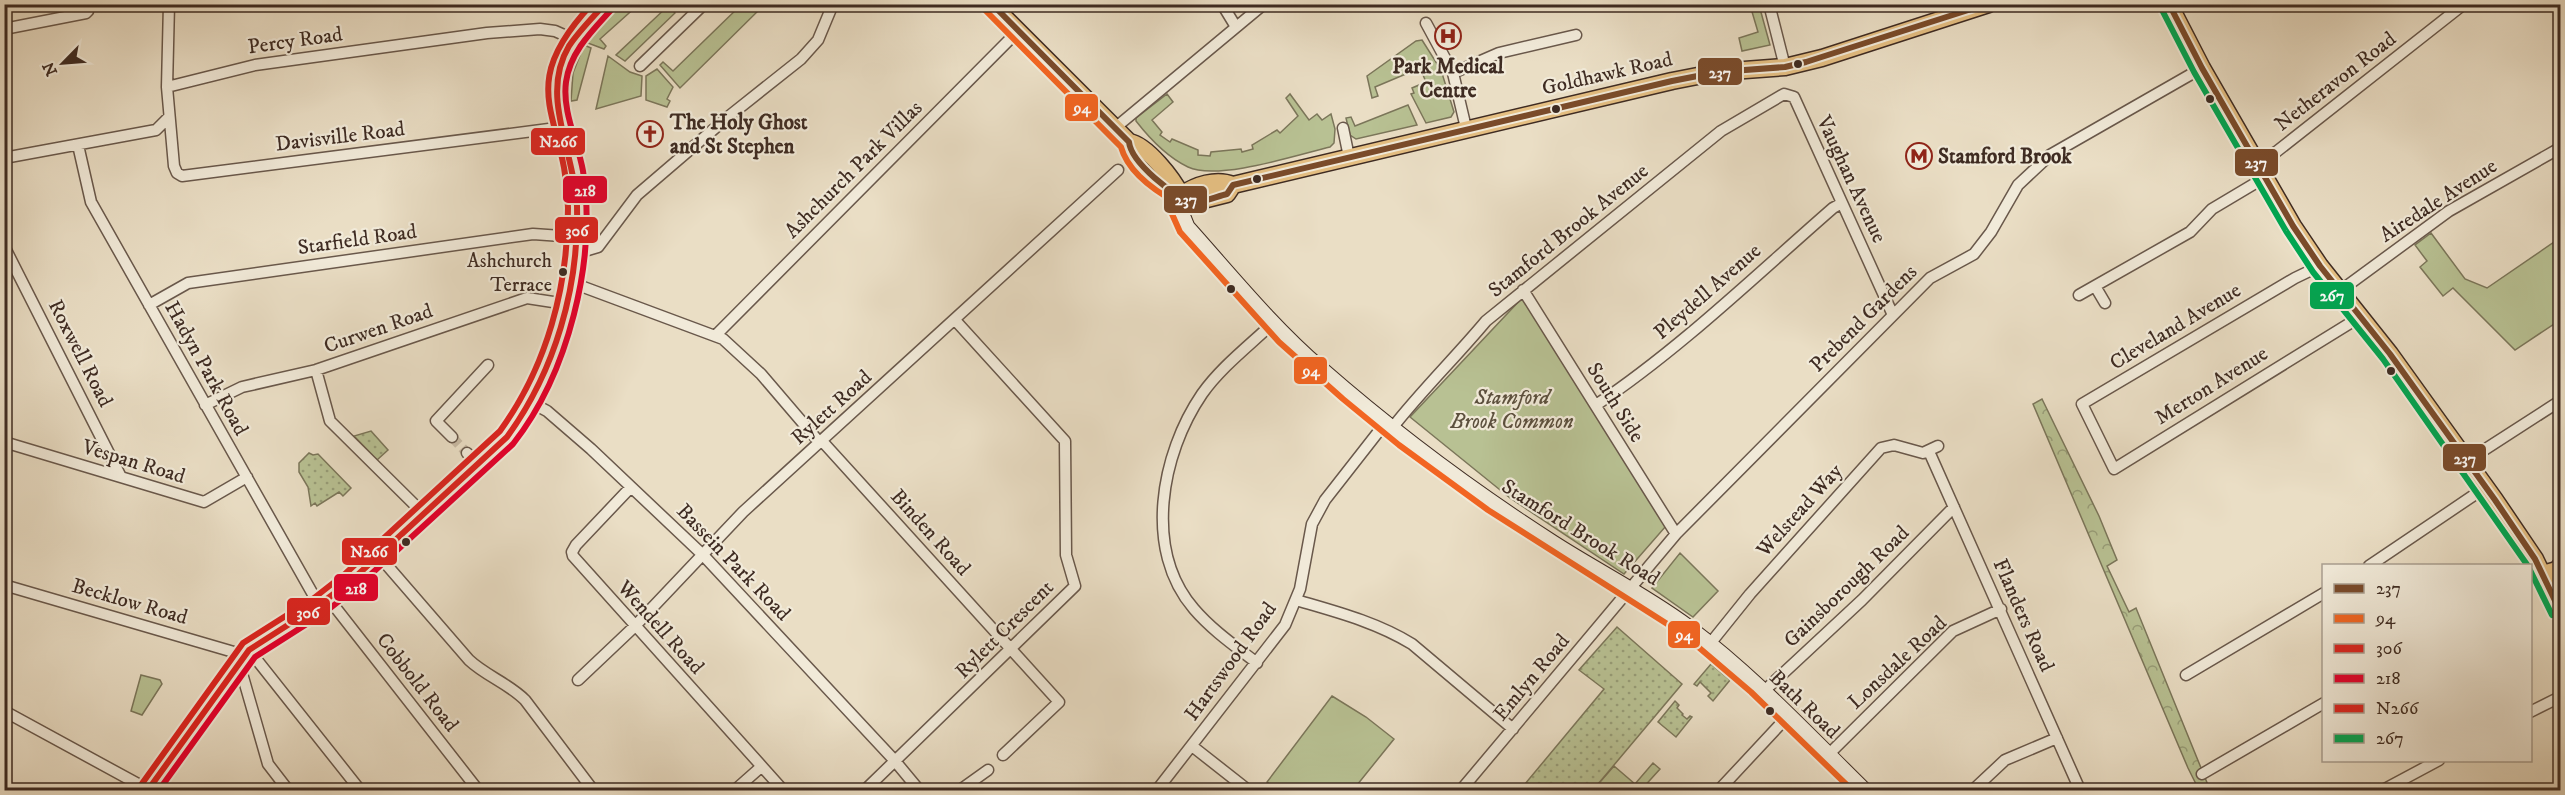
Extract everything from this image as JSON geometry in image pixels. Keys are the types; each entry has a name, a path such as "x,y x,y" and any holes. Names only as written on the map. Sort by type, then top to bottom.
{"main road":[{"path":"991,4 1129,142 1138,143 1174,181 1181,195"},
{"name":"Goldhawk Road","path":"1181,195 1193,187 1223,181 1233,186 1466,128 1708,74 1785,67 1822,58 1989,4"},
{"path":"2169,4 2260,171 2320,266 2360,316 2550,572 2560,611"},
{"path":"148,790 244,656 324,602 379,556 424,514 472,459 507,437 532,403 553,351 566,304 576,244 574,174 557,81 564,57 573,39 605,5"},
{"name":"Stamford Brook Road","path":"1181,195 1181,212 1187,227 1273,323 1322,370 1444,467 1554,544 1630,588 1688,627 1713,647"},
{"name":"Bath Road","path":"1713,647 1789,715 1864,790"}],"street":[{"path":"4,158 156,130 168,118 169,4"},
{"path":"576,244 588,250 598,247 637,195 728,117 801,59 818,40 833,4"},
{"path":"1222,4 1236,27"},
{"path":"1115,128 1176,81 1264,4"},
{"path":"1769,4 1785,67"},
{"name":"Netheravon Road","path":"2079,295 2190,232 2212,209 2260,171 2272,154 2464,4"},
{"path":"640,66 697,7"},
{"path":"4,29 87,8"},
{"path":"1426,23 1453,73 1466,128"},
{"name":"Percy Road","path":"167,87 255,65 487,33 540,29 555,31 573,39"},
{"name":"Ashchurch Park Villas","path":"716,335 1018,31"},
{"path":"1453,73 1499,52 1576,35"},
{"name":"Prebend Gardens","path":"1630,588 1676,534 1892,313 1938,272 1974,254 1991,232 2018,185 2050,155 2202,68"},
{"name":"Stamford Brook Avenue","path":"1389,424 1415,400 1486,321 1523,290 1575,251 1721,131 1782,94 1790,94"},
{"name":"Vaughan Avenue","path":"1790,94 1892,313"},
{"name":"Davisville Road","path":"168,118 175,170 185,176 564,127"},
{"path":"1343,128 1349,157"},
{"name":"Hadyn Park Road","path":"78,145 91,202 205,405 324,602"},
{"name":"Airedale Avenue","path":"2340,291 2449,211 2560,148"},
{"name":"Rylett Road","path":"578,680 634,627 743,512 1119,170"},
{"name":"Pleydell Avenue","path":"1596,405 1620,389 1697,327 1833,208 1842,203"},
{"name":"Starfield Road","path":"149,305 188,283 533,234 576,244"},
{"name":"Roxwell Road","path":"4,246 121,477"},
{"name":"Cleveland Avenue","path":"2097,436 2082,404 2295,278 2320,266"},
{"path":"570,282 716,335 730,344 761,374 821,442"},
{"path":"2095,286 2105,303"},
{"name":"South Side","path":"1523,290 1676,534"},
{"name":"Curwen Road","path":"205,405 242,387 316,370 527,298 566,304"},
{"name":"Merton Avenue","path":"2097,436 2114,469 2360,316"},
{"name":"Rylett Crescent","path":"865,790 1075,586 1066,555 1067,447 1065,441 955,320"},
{"path":"1257,663 1215,630 1187,600 1167,561 1162,522 1174,456 1191,412 1211,384 1273,323"},
{"path":"452,437 436,421 488,364"},
{"path":"316,370 330,421 424,514"},
{"path":"2467,461 2560,401"},
{"name":"Bassein Park Road","path":"532,403 548,411 703,555 920,790"},
{"name":"Hartswood Road","path":"1157,790 1285,624 1296,600 1312,524 1325,500 1389,424"},
{"name":"Vespan Road","path":"4,442 204,502 247,477"},
{"name":"Binden Road","path":"821,442 1059,702 1002,755"},
{"name":"Welstead Way","path":"1713,647 1750,594 1881,448 1894,445 1923,453 1938,446"},
{"name":"Flanders Road","path":"1931,456 2080,790"},
{"name":"Wendell Road","path":"631,487 576,545 572,552 576,560 783,790"},
{"path":"2372,564 2486,487"},
{"name":"Gainsborough Road","path":"1763,692 1862,600 1954,507"},
{"path":"379,556 477,668 512,688 525,700 593,790"},
{"name":"Becklow Road","path":"4,585 244,656"},
{"name":"Emlyn Road","path":"1461,790 1630,588"},
{"path":"2186,675 2322,594"},
{"path":"1296,600 1376,624 1395,633 1412,644 1513,729"},
{"name":"Cobbold Road","path":"324,602 478,790"},
{"name":"Lonsdale Road","path":"1828,755 1953,631 2001,609"},
{"path":"244,656 268,764 288,790"},
{"path":"244,656 360,790"},
{"path":"2532,711 2560,697"},
{"path":"2202,774 2322,704"},
{"path":"4,711 148,790"},
{"path":"1719,790 1789,715"},
{"path":"1973,790 2004,760 2057,738"},
{"path":"1192,746 1248,790"},
{"path":"2383,790 2435,762"},
{"path":"735,790 761,767"},
{"path":"960,790 988,770"}],"green space":[{"path":"742,4 764,5 680,88 660,65 663,62 673,71"},
{"path":"617,5 638,5 600,39 606,46 604,49 585,42 598,24"},
{"path":"669,5 675,13 625,61 616,55"},
{"path":"1750,5 1759,5 1770,45 1742,51 1739,38 1758,32"},
{"path":"1422,40 1441,70 1454,112 1451,117 1426,123 1411,94 1414,93 1412,88 1426,82 1420,68 1375,87 1378,96 1372,98 1367,76 1416,41"},
{"path":"584,45 591,48 577,100 571,101 573,73"},
{"path":"608,56 630,72 642,76 641,96 596,109"},
{"path":"657,69 673,87 667,99 670,101 667,107 646,100 646,76"},
{"path":"1167,94 1173,102 1152,120 1162,132 1160,135 1170,142 1172,139 1198,150 1198,155 1210,156 1211,152 1241,149 1242,152 1253,149 1252,145 1277,130 1280,133 1298,116 1286,98 1290,94 1309,120 1317,114 1322,120 1331,114 1335,129 1334,143 1330,147 1278,161 1237,169 1218,171 1188,167 1159,147 1136,121 1136,118"},
{"path":"1408,105 1417,125 1356,139 1350,135 1346,118 1351,117 1355,126"},
{"path":"2431,233 2465,279 2487,288 2560,238 2560,320 2515,350 2453,288 2443,296 2420,267 2427,261 2415,245"},
{"name":"Stamford Brook Common","path":"1523,297 1666,526 1624,574 1510,498 1410,417"},
{"path":"2042,399 2099,516 2117,560 2107,566 2129,612 2136,608 2210,790 2199,790 2188,768 2033,404"},
{"path":"371,431 388,450 377,460 354,436"},
{"path":"309,453 318,454 351,488 343,496 339,492 317,506 315,503 311,506 308,487 299,472 299,463"},
{"path":"1680,553 1718,591 1693,617 1652,588"},
{"path":"1617,627 1682,684 1593,790 1520,790 1604,689 1579,670"},
{"path":"1711,664 1730,680 1713,701 1708,696 1711,693 1700,682 1697,686 1694,684"},
{"path":"141,675 160,680 162,684 142,715 131,711"},
{"path":"1332,696 1366,717 1394,739 1353,790 1277,790 1267,782"},
{"path":"1675,701 1682,715 1687,719 1692,717 1676,737 1658,722"},
{"path":"1653,763 1660,769 1641,790 1593,790 1614,766 1635,784"}],"tunnel":[{"path":"452,437 467,453"}],"transit line":[{"name":"N266","path":"141,785 243,643 314,598 346,573 500,431 516,406 530,380 552,325 559,296 567,238 568,208 565,176 549,103 549,82 554,59 568,34 592,4"},
{"name":"306","path":"148,790 249,650 319,605 352,580 507,437 524,411 551,357 561,328 574,267 577,206 575,186 561,125 557,85 561,65 569,46 605,4"},
{"name":"237","path":"992,4 1129,142 1145,169 1165,187 1194,202 1227,194 1233,185 1672,81 1718,72 1785,67 1806,62 1987,4"},
{"name":"237","path":"2169,4 2202,68 2293,226 2320,266 2390,354 2495,500 2535,559 2560,611"},
{"name":"267","path":"2161,8 2194,72 2286,231 2313,272 2383,359 2527,564"},
{"name":"218","path":"159,790 255,657 324,613 357,587 513,444 532,416 549,384 574,315 582,278 586,241 583,171 566,104 568,71 589,34 611,10"},
{"name":"94","path":"985,10 1121,147 1136,173 1151,187 1177,203"},
{"name":"94","path":"1172,195 1172,214 1180,232 1279,342 1343,399 1399,445 1488,510 1683,634 1751,692 1852,790"},
{"name":"267","path":"2532,574 2552,615"}],"place":[{"name":"Park Medical Centre","path":"1448,36"},
{"name":"The Holy Ghost and St Stephen","path":"650,134"},
{"name":"Stamford Brook","path":"1919,156"},
{"name":"Ashchurch Terrace","path":"563,272"}]}
